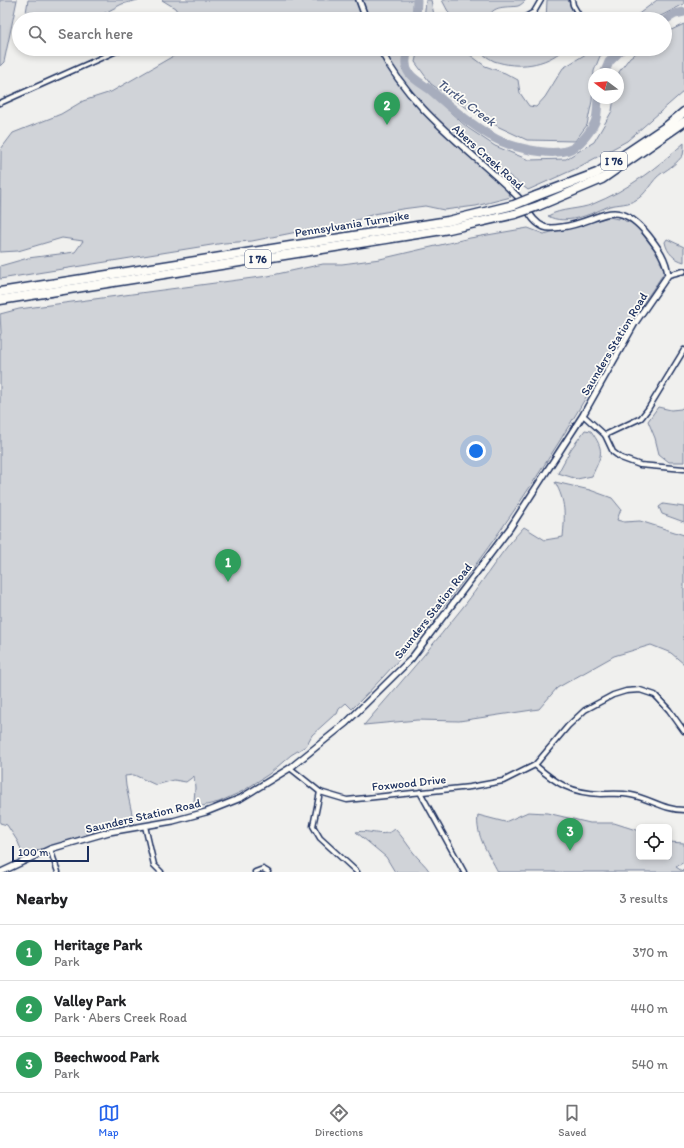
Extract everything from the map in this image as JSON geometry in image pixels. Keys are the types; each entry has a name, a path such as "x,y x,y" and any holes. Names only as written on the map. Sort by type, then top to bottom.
{"highway":[{"name":"Pennsylvania Turnpike","path":"0,292 448,221 514,205 597,173 684,112"},
{"name":"Pennsylvania Turnpike","path":"0,300 449,229 515,214 602,179 684,122"}],"street":[{"path":"359,0 363,12"},
{"path":"534,12 541,0"},
{"path":"572,0 578,12"},
{"path":"0,103 105,56"},
{"name":"Abers Creek Road","path":"384,56 390,69 429,116 518,196 536,222 544,227 555,228 567,227 607,214 621,213 630,216 638,223 663,254 668,275"},
{"path":"668,275 684,270"},
{"name":"Saunders Station Road","path":"1,872 50,849 109,832 173,821 206,812 241,798 290,768 346,723 412,659 510,528 583,415 636,324 668,275"},
{"path":"605,434 640,418 648,408 684,350"},
{"path":"583,415 605,434 613,452 629,462 640,465 684,469"},
{"name":"Foxwood Drive","path":"290,768 320,792 346,800 470,787 503,781 535,765 568,726 585,710 613,695 626,691 640,690 655,695 684,730"},
{"path":"535,765 551,779 567,789 584,793 630,795 645,798 670,810 684,810"},
{"path":"320,792 313,826 320,838 357,872"},
{"path":"420,792 464,872"},
{"path":"145,826 154,865 161,872"},
{"path":"50,849 58,872"},
{"path":"256,872 263,869 268,872"}],"shaded area":[{"path":"0,0 17,0 14,12 12,12 12,24 4,62 0,66"},
{"path":"28,0 138,0 122,4 107,12 26,12"},
{"path":"162,0 415,0 413,12 178,12 175,8"},
{"path":"426,0 431,0 433,12 425,12"},
{"path":"442,0 526,0 518,6 505,7 492,12 448,12"},
{"path":"547,0 568,0 573,12 546,12"},
{"path":"657,0 684,0 684,4 669,12 641,12"},
{"path":"684,24 684,91 627,141 575,169 528,190 486,158 478,164 504,187 511,197 476,206 444,210 425,206 402,209 374,214 337,227 302,231 252,241 224,243 0,279 0,266 28,258 75,252 83,241 62,238 18,251 0,252 1,149 13,133 61,114 83,101 111,92 173,56 405,56 402,69 468,128 495,146 529,160 566,159 594,142 612,111 613,104 624,104 624,68 622,68 630,57 672,56 672,30"},
{"path":"416,56 471,56 485,66 505,73 518,80 520,93 529,106 536,107 545,97 563,68 583,56 600,56 595,68 588,68 588,104 591,104 587,125 575,141 527,140 499,127 431,84 415,62"},
{"path":"486,56 555,56 540,62 522,65 512,65 494,61"},
{"path":"684,143 683,155 681,158 658,176 642,195 634,201 610,206 578,218 562,220 548,216 553,213 588,206 618,192 652,170"},
{"path":"609,217 618,219 621,217 625,221 634,223 661,258 660,262 666,270 629,325 577,413 513,513 437,615 381,679 352,709 346,703 339,709 337,714 312,735 306,746 291,755 269,774 243,791 219,802 198,807 194,802 194,776 186,782 174,780 156,785 134,775 125,776 134,823 91,832 89,834 23,855 18,842 7,825 0,823 0,314 19,309 268,276 323,264 342,264 380,259 470,238 528,228 544,234"},
{"path":"667,239 684,247 684,262 674,257 669,252 665,242"},
{"path":"684,406 684,462 669,462 659,454 655,438 648,421 658,407 671,410 681,409"},
{"path":"585,430 591,431 600,448 600,457 592,476 577,479 558,473 571,449"},
{"path":"555,482 590,490 612,498 621,509 617,520 624,522 640,521 684,535 684,664 671,653 651,645 614,656 557,688 539,709 459,721 417,720 364,725 455,618 501,554 524,527 545,540 563,537 563,502"},
{"path":"663,504 684,507 684,522 662,514 659,507"},
{"path":"528,812 547,813 590,823 614,823 636,830 636,860 672,860 672,842 684,843 684,862 676,867 682,871 684,870 684,872 498,872 481,838 478,815 505,822"},
{"path":"395,829 430,872 395,872 386,857 356,832 361,831 381,834"}],"waterway":[{"name":"Turtle Creek","path":"416,12 417,0"},
{"name":"Turtle Creek","path":"672,16 684,12"},
{"name":"Turtle Creek","path":"406,56 406,67 409,73 454,110 491,136 508,144 530,150 553,152 563,151 574,147 585,137 595,122 598,104"},
{"name":"Turtle Creek","path":"606,68 609,62 615,56"}],"place":[{"name":"Valley Park","path":"387,125"},
{"name":"Heritage Park","path":"228,582"},
{"name":"Beechwood Park","path":"570,851"}]}
